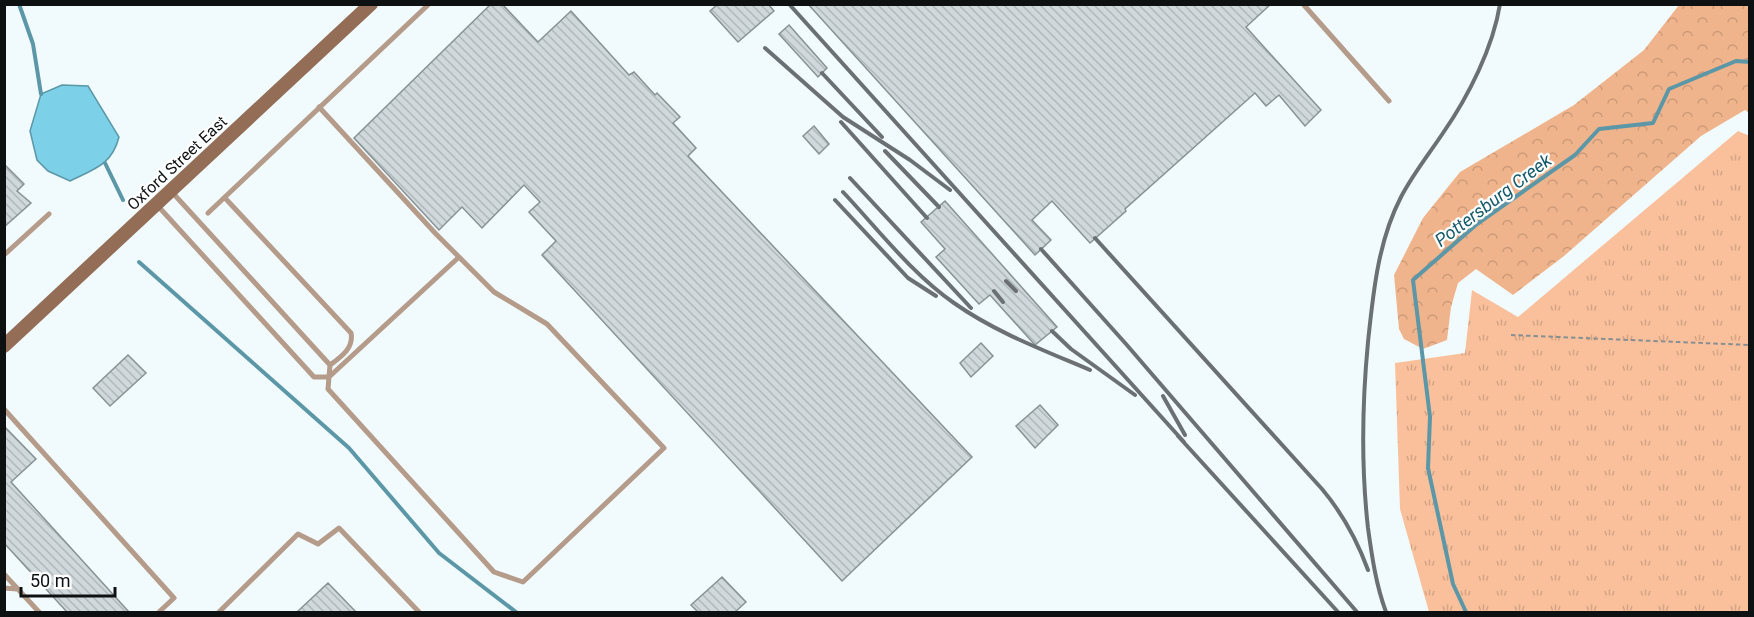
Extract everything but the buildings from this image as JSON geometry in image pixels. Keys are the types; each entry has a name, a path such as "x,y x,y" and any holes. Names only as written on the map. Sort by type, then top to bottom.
{"main road":[{"name":"Oxford Street East","path":"4,346 371,4"}],"lane":[{"path":"208,213 429,4"},
{"path":"1303,4 1389,101"},
{"path":"171,191 330,365 328,389 494,572 523,582 664,448 547,324 494,292 319,107"},
{"path":"225,198 351,333 350,348 340,359 330,365"},
{"path":"157,205 314,377 329,377 459,257"},
{"path":"4,255 49,214"},
{"path":"4,408 174,598 159,612"},
{"path":"219,612 298,534 318,544 339,528 419,612"},
{"path":"4,574 39,612"},
{"path":"4,588 17,589"}],"path":[{"path":"1511,335 1749,345"}],"green space":[{"path":"1679,5 1749,5 1749,113 1745,110 1701,136 1564,256 1513,295 1476,269 1458,283 1451,307 1447,340 1423,349 1404,339 1399,329 1394,275 1423,218 1460,172 1574,105 1644,50"},
{"path":"1738,131 1750,136 1749,612 1429,612 1400,509 1395,363 1465,353 1472,290 1518,317"}],"water":[{"path":"62,85 88,86 119,137 107,160 70,181 48,171 37,160 30,131 41,94"}],"waterway":[{"path":"19,4 33,44 41,94"},
{"name":"Pottersburg Creek","path":"1466,612 1453,584 1428,468 1430,417 1413,280 1477,224 1575,155 1599,129 1653,123 1669,89 1736,61 1750,62"},
{"path":"105,163 123,200"},
{"path":"139,262 349,448 439,553 516,612"}],"railway":[{"path":"789,4 1184,442"},
{"path":"1386,612 1371,550 1363,459 1366,366 1378,268 1393,214 1416,172 1470,88 1492,38 1500,4"},
{"path":"765,48 843,117 910,160 950,190"},
{"path":"822,73 882,137"},
{"path":"841,122 927,218"},
{"path":"885,151 939,207"},
{"path":"850,178 971,308"},
{"path":"843,192 909,265 954,303 1003,332 1090,370"},
{"path":"835,200 908,278 936,296"},
{"path":"1095,238 1322,489 1349,528 1368,570"},
{"path":"1041,249 1357,612"},
{"path":"1006,281 1016,291"},
{"path":"994,291 1003,302"},
{"path":"1052,331 1071,349 1135,395"},
{"path":"1163,396 1185,435"},
{"path":"1178,436 1338,612"}]}
